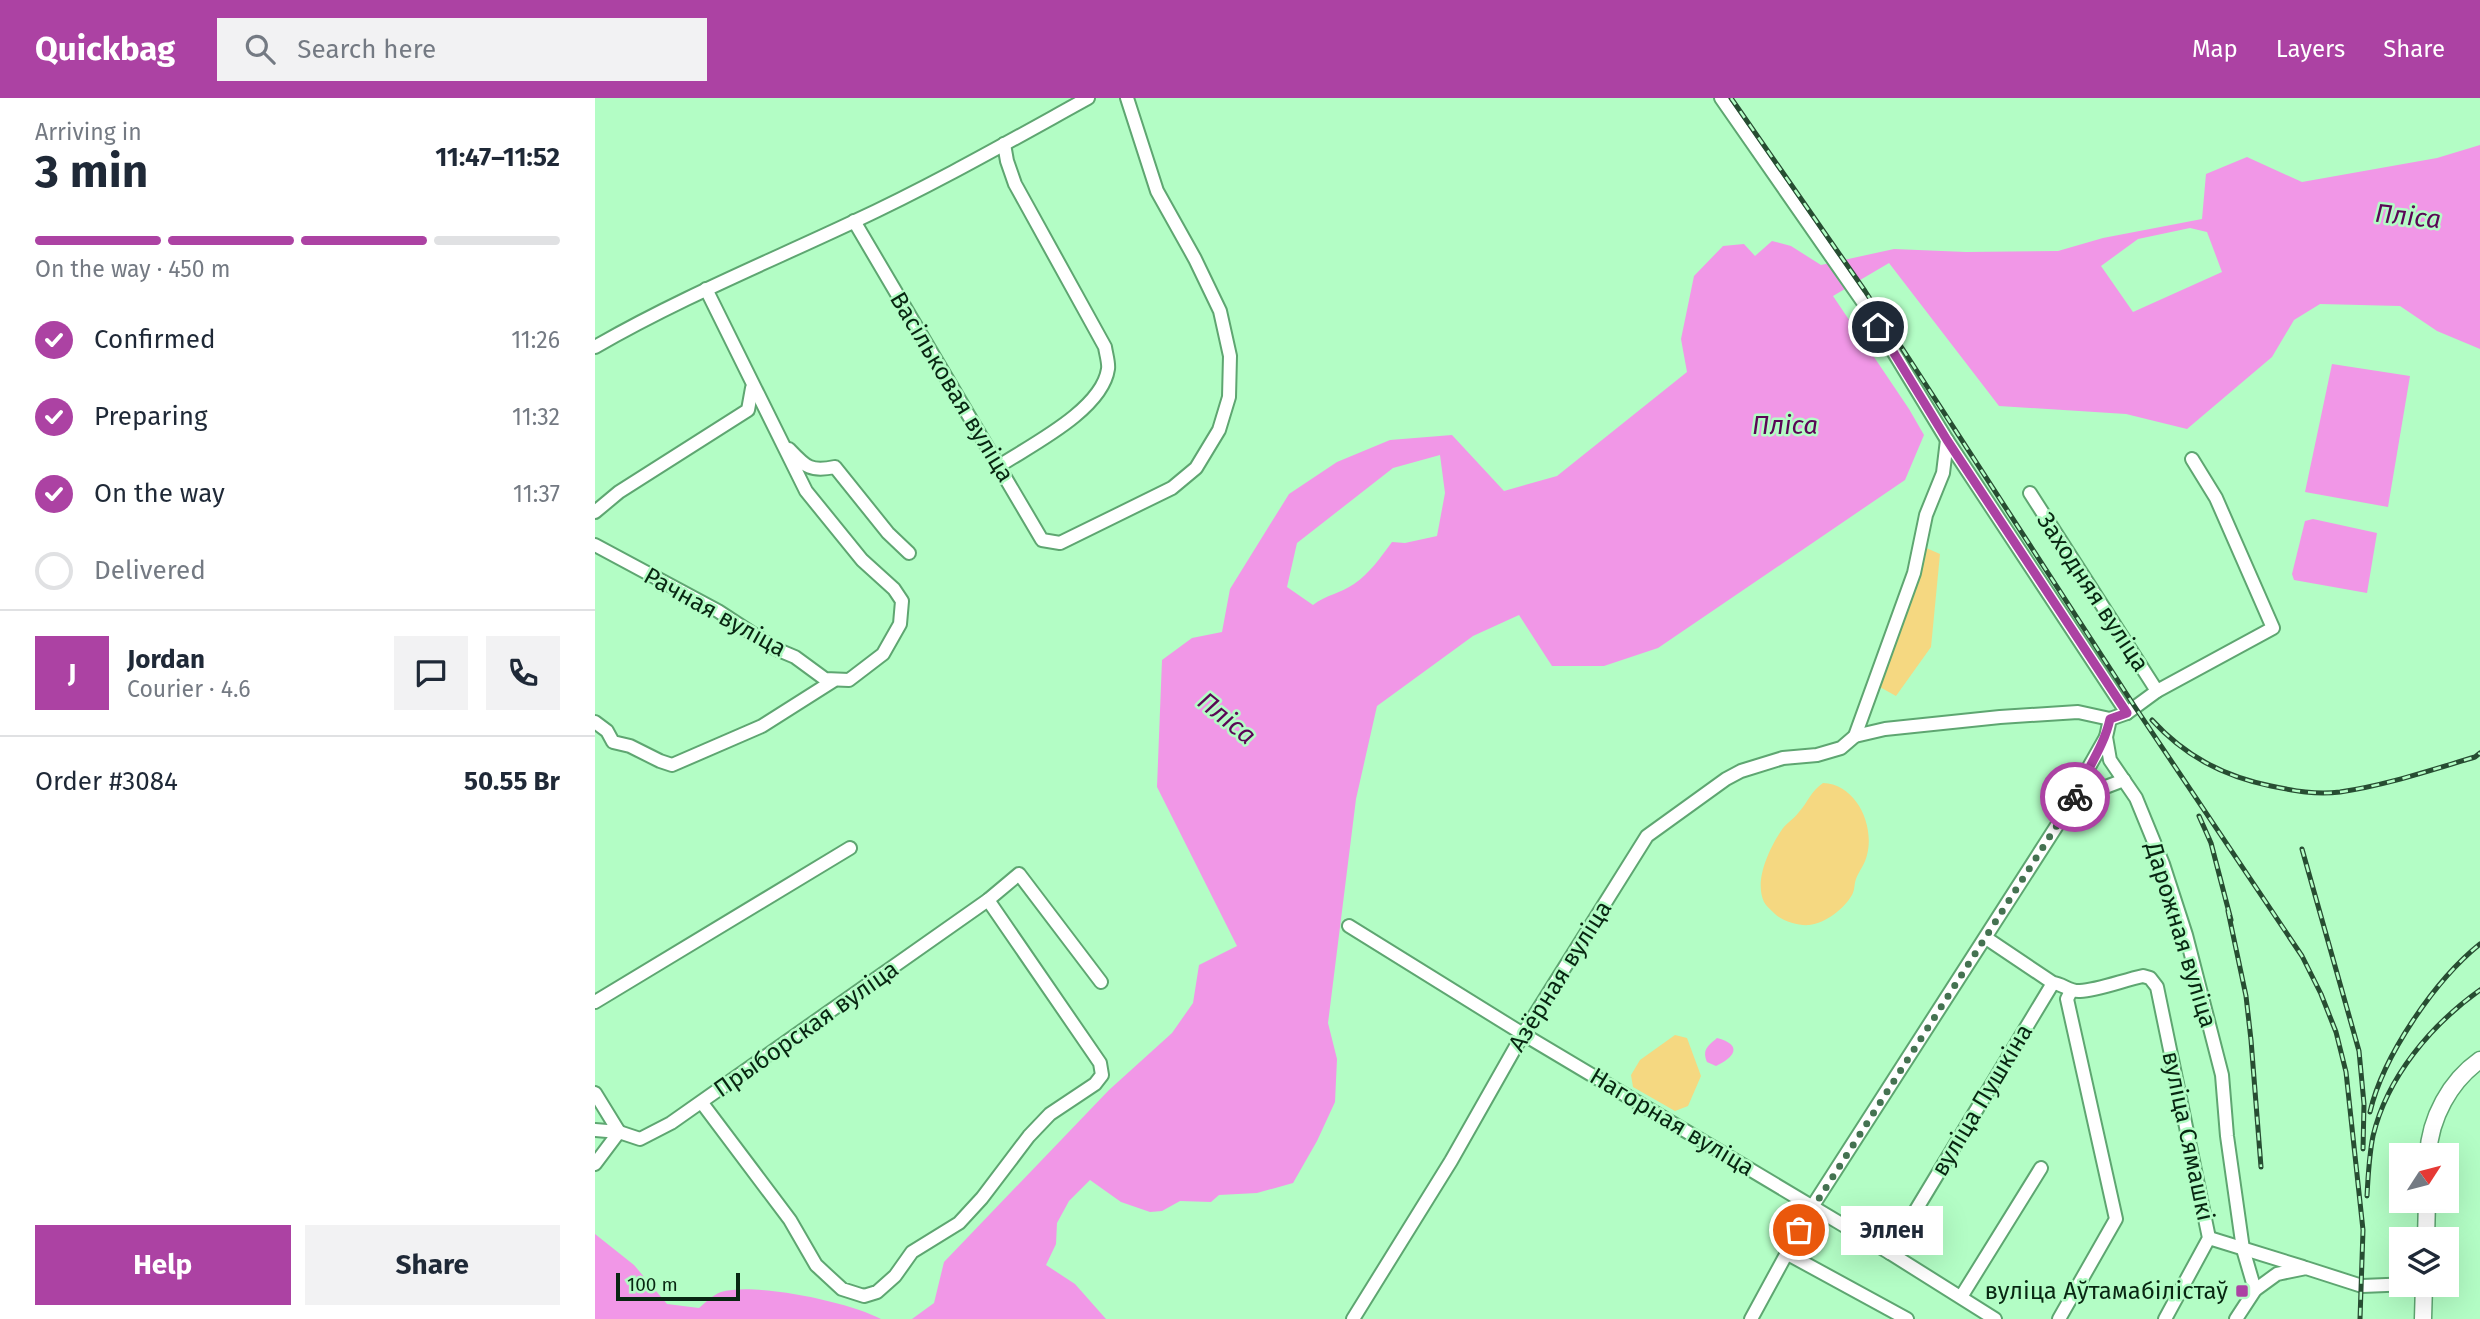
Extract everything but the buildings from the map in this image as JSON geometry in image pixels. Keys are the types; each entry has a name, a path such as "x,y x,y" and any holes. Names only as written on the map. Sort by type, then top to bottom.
{"main road":[{"path":"2431,1143 2439,1109 2451,1089 2480,1060"},
{"path":"2423,1319 2424,1297"}],"street":[{"path":"595,347 706,289 854,221 1088,98"},
{"name":"Васільковая вуліца","path":"854,221 1042,540 1060,543 1172,488 1196,468 1219,430 1229,397 1230,356 1220,312 1195,259 1157,191 1127,98"},
{"path":"1721,98 1859,296 1947,440 2127,713"},
{"path":"999,466 1085,409 1100,390 1108,369 1105,347 1014,184 1004,144"},
{"path":"595,722 607,731 613,742 630,746 671,765 762,726 833,681 849,680 883,654 900,624 902,601 894,589 862,560 806,491 706,289"},
{"path":"595,512 619,492 748,410 753,388"},
{"path":"780,439 805,466 820,470 835,467 888,533 909,553"},
{"path":"1855,736 1914,573 1926,515 1943,473 1947,440"},
{"path":"1751,1319 1812,1207 2074,799 2106,737 2110,719 2127,713 2157,691 2273,628 2215,498 2192,458"},
{"name":"Заходняя вуліца","path":"2030,493 2157,691"},
{"name":"Рачная вуліца","path":"595,545 718,611 776,649 795,657 825,680 833,681"},
{"name":"Азёрная вуліца","path":"1353,1319 1451,1161 1523,1034 1647,836 1741,771 1783,758 1817,755 1841,748 1855,736 1885,729 2013,716 2078,712 2110,719"},
{"name":"Дарожная вуліца","path":"2106,737 2110,760 2136,798 2173,894 2222,1075 2227,1136 2243,1249 2255,1290"},
{"path":"2074,799 2124,780"},
{"path":"595,1002 850,848"},
{"name":"Прыборская вуліца","path":"595,1130 619,1132 640,1139 702,1103 988,900 1019,874 1101,982"},
{"path":"702,1103 790,1220 805,1249 828,1278 842,1289 864,1296 877,1292 895,1276 912,1252 959,1223 982,1198 1028,1136 1050,1114 1102,1076 1100,1063 988,900"},
{"name":"Нагорная вуліца","path":"1349,926 1995,1319"},
{"path":"1986,938 2051,986 2069,995 2116,1219 2059,1319"},
{"name":"вуліца Сямашкі","path":"2069,995 2143,976 2150,978 2157,987 2209,1238 2165,1319"},
{"name":"вуліца Пушкіна","path":"1890,1253 2051,986"},
{"path":"595,1093 619,1132 595,1164"},
{"path":"1961,1297 2041,1168"},
{"path":"2209,1238 2362,1286 2389,1285"},
{"path":"1786,1253 1907,1319"},
{"path":"2236,1319 2255,1290 2277,1274 2306,1268"}],"shaded area":[{"path":"1924,547 1940,554 1931,647 1896,696 1878,686"},
{"path":"1823,783 1835,785 1854,798 1865,819 1869,843 1865,861 1849,900 1822,921 1800,925 1782,919 1766,905 1761,894 1762,875 1781,831"},
{"path":"1675,1035 1687,1038 1701,1076 1688,1106 1675,1111 1633,1087 1631,1075 1640,1060"}],"water":[{"name":"Пліса","path":"2480,145 2480,349 2437,331 2400,306 2320,304 2294,320 2272,357 2187,429 2126,414 1999,406 1889,263 1833,296 1924,435 1905,480 1658,648 1604,666 1552,666 1519,615 1473,636 1377,706 1356,799 1328,1023 1337,1059 1335,1102 1293,1183 1257,1193 1219,1195 1211,1202 1180,1201 1162,1211 1150,1212 1121,1202 1090,1180 1069,1201 1057,1223 1056,1244 1046,1265 1075,1284 1106,1319 912,1319 934,1303 944,1262 1109,1090 1172,1033 1193,1003 1199,965 1237,946 1157,787 1162,660 1192,638 1222,632 1230,589 1289,494 1337,462 1390,440 1452,435 1504,491 1557,476 1687,372 1681,339 1694,276 1723,246 1744,244 1755,256 1772,241 1791,246 1821,265 1894,249 1966,252 2058,251 2103,238 2202,219 2206,174 2247,157 2302,182 2437,158","holes":["2190,228 2207,232 2222,272 2133,312 2101,266 2138,239","1440,455 1445,493 1437,536 1405,543 1392,542 1360,580 1313,605 1287,587 1297,543 1393,468"]},
{"path":"2332,364 2410,376 2388,507 2305,492"},
{"path":"2313,519 2377,533 2367,593 2294,580 2292,574 2305,521"},
{"path":"1717,1038 1730,1044 1733,1051 1728,1059 1716,1066 1707,1062 1705,1054"},
{"path":"595,1234 634,1265 667,1304 699,1308 721,1292 756,1290 825,1300 881,1319 595,1319"}],"railway":[{"path":"1731,98 1865,291 2135,707 2302,956 2336,1032 2346,1072 2363,1230 2360,1319"},
{"path":"2152,720 2178,744 2206,763 2253,782 2305,792 2340,792 2375,785 2475,757 2480,753"},
{"path":"2199,816 2211,843 2231,920"},
{"path":"2302,849 2359,1051 2364,1104 2363,1149"},
{"path":"2228,911 2246,996 2261,1167"},
{"path":"2370,1112 2386,1067 2413,1020 2446,978 2480,944"},
{"path":"2367,1196 2373,1136 2389,1093 2400,1073 2428,1036 2480,990"}],"way so far":[{"path":"1799,1230 2075,797"}],"place":[{"name":"Эллен","path":"1799,1230"},
{"name":"вуліца Аўтамабілістаў","path":"2242,1291"}],"route":[{"path":"1878,327 1947,440 2127,713 2110,719 2106,737 2075,797"}]}
